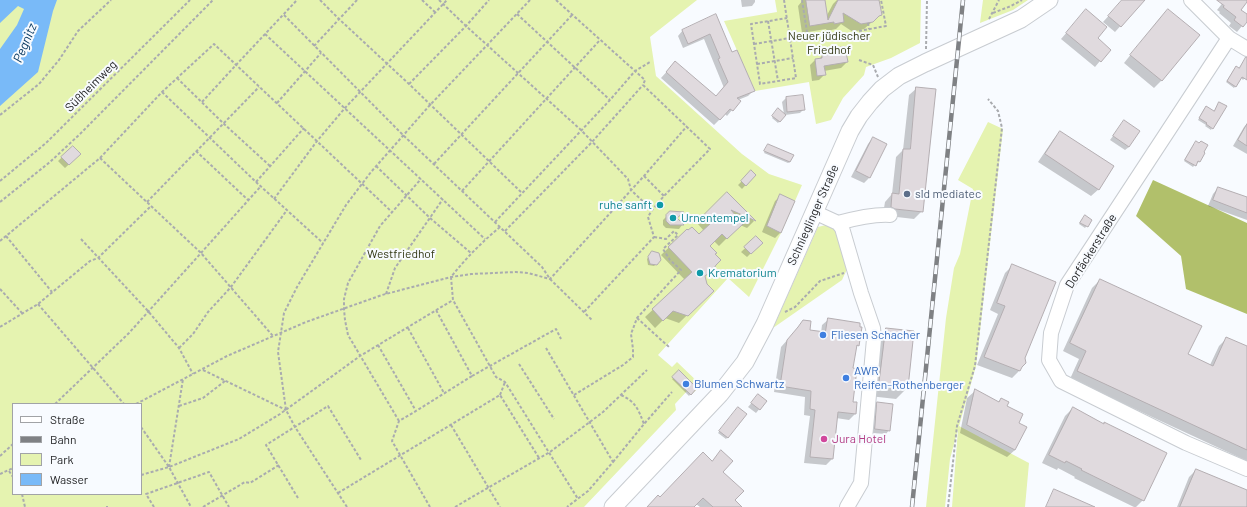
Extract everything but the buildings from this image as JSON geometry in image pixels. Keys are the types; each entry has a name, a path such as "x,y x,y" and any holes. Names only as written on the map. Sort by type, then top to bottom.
{"main road":[{"name":"Schnieglinger Straße","path":"613,507 720,394 745,362 760,335 843,146 854,123 864,109 882,89 899,76 925,62 1021,19 1049,0"}],"street":[{"path":"1191,0 1229,38 1247,49"},
{"name":"Dorfäckerstraße","path":"1229,38 1067,285 1051,333 1049,360 1061,381 1186,443 1247,469"},
{"path":"814,212 838,223 842,228 873,328 874,339 861,482 847,507"},
{"path":"838,223 880,214 890,215"}],"path":[{"path":"0,116 39,84 59,60 78,31 111,0"},
{"name":"Süßheimweg","path":"0,181 46,143 190,0"},
{"path":"0,202 50,162 80,134 213,0"},
{"path":"202,102 297,0"},
{"path":"320,0 339,20 409,84 522,193"},
{"path":"314,46 357,0"},
{"path":"422,0 435,12"},
{"path":"439,0 581,130 628,179 631,190 652,210"},
{"path":"274,199 317,141 345,108 447,0"},
{"path":"409,84 466,26 489,0"},
{"path":"347,507 295,427 286,410 278,352 284,313 297,287 346,205 376,166 430,105 530,0"},
{"path":"505,231 592,142 643,85 645,80 556,0"},
{"path":"784,0 787,18 796,78 760,84 751,24 787,18"},
{"path":"802,0 807,32"},
{"path":"859,31 886,26 881,0"},
{"path":"925,62 927,0"},
{"path":"992,14 1022,0"},
{"path":"284,14 359,92 542,267 550,279 592,320"},
{"path":"517,14 610,100"},
{"path":"434,164 573,15"},
{"path":"768,22 778,81"},
{"path":"868,23 869,29"},
{"path":"265,34 485,239"},
{"path":"754,44 808,35"},
{"path":"462,191 600,40"},
{"path":"0,241 100,158 162,92 214,44 392,212"},
{"path":"277,103 321,53"},
{"path":"757,64 793,58"},
{"path":"859,60 873,65 882,89"},
{"path":"495,222 636,71 650,62"},
{"path":"177,78 270,166"},
{"path":"643,85 710,149 652,210 648,217 654,237"},
{"path":"147,202 259,86"},
{"path":"162,92 260,186 323,243"},
{"path":"948,507 957,426 975,366 1002,128 998,111 988,99"},
{"path":"550,279 644,176 687,126"},
{"path":"256,182 304,128"},
{"path":"196,151 248,200"},
{"path":"100,158 201,253 273,336"},
{"path":"376,166 430,218 471,253"},
{"path":"644,176 664,196"},
{"path":"398,421 348,334 345,320 344,299 348,283 380,226 421,179"},
{"path":"55,403 148,312 260,186"},
{"path":"386,294 395,268 443,199"},
{"path":"0,327 38,304 90,260 98,258 151,206"},
{"path":"179,348 193,334 208,312 231,287 287,210"},
{"path":"500,227 471,253 451,277 453,300 496,377 505,382 578,499"},
{"path":"574,395 623,365 633,357 631,334 637,318 681,270 670,260 663,249 678,235 674,231 666,239 654,237"},
{"path":"6,236 53,292"},
{"path":"584,312 654,237"},
{"path":"80,239 148,312 179,348 192,374"},
{"path":"783,314 794,306 820,281 854,269"},
{"path":"138,403 227,356 306,322 386,294 451,277 471,274 509,272 528,273 550,279"},
{"path":"0,289 22,313"},
{"path":"142,476 169,467 238,439 286,410 360,356 453,300"},
{"path":"38,304 123,403"},
{"path":"436,310 472,376"},
{"path":"637,318 669,347"},
{"path":"407,328 444,393"},
{"path":"430,507 392,441 398,421 490,365 556,329 561,339"},
{"path":"378,345 416,411"},
{"path":"546,348 613,462"},
{"path":"519,364 554,419"},
{"path":"202,369 286,410"},
{"path":"456,507 550,452 603,412 647,370"},
{"path":"169,467 183,379"},
{"path":"179,406 203,398 225,381"},
{"path":"338,493 500,395 505,382"},
{"path":"567,507 588,491 672,392"},
{"path":"500,395 539,458"},
{"path":"621,395 633,402 644,424"},
{"path":"298,498 266,445 328,406 361,460"},
{"path":"451,425 500,507"},
{"path":"142,429 169,467 192,507"},
{"path":"0,456 12,445"},
{"path":"203,507 244,482 250,483 279,465"},
{"path":"0,474 12,468"},
{"path":"9,470 12,475"},
{"path":"154,507 146,494 209,472 229,507"},
{"path":"22,495 25,507"}],"green space":[{"name":"Westfriedhof","path":"0,0 697,0 650,37 656,76 742,154 769,174 802,185 781,233 749,297 728,278 658,355 672,367 677,362 701,385 691,395 687,391 675,404 676,410 584,507 0,507"},
{"name":"Neuer jüdischer Friedhof","path":"775,0 921,0 920,43 891,58 866,67 864,75 843,98 831,120 816,124 809,82 755,91 724,21 777,12"},
{"path":"983,0 1028,0 1013,10 980,23"},
{"path":"988,122 1003,129 976,366 959,426 1029,463 1025,507 952,507 958,429 950,459 945,507 926,507 946,318 954,268 960,254 973,189 958,180"},
{"path":"1153,180 1247,223 1247,314 1186,289 1181,256 1136,216"},
{"path":"826,225 835,227 848,267 842,280 773,328 818,227"}],"water":[{"name":"Pegnitz","path":"0,0 57,0 38,72 0,106 0,49 17,25 24,9 18,6 0,23"}],"railway":[{"path":"912,507 963,0"}],"place":[{"name":"sld mediatec","path":"907,194"},
{"name":"ruhe sanft","path":"660,205"},
{"name":"Urnentempel","path":"673,218"},
{"name":"Krematorium","path":"700,273"},
{"name":"Fliesen Schacher","path":"823,335"},
{"name":"AWR Reifen-Rothenberger","path":"846,378"},
{"name":"Blumen Schwartz","path":"686,384"},
{"name":"Jura Hotel","path":"824,439"}]}
